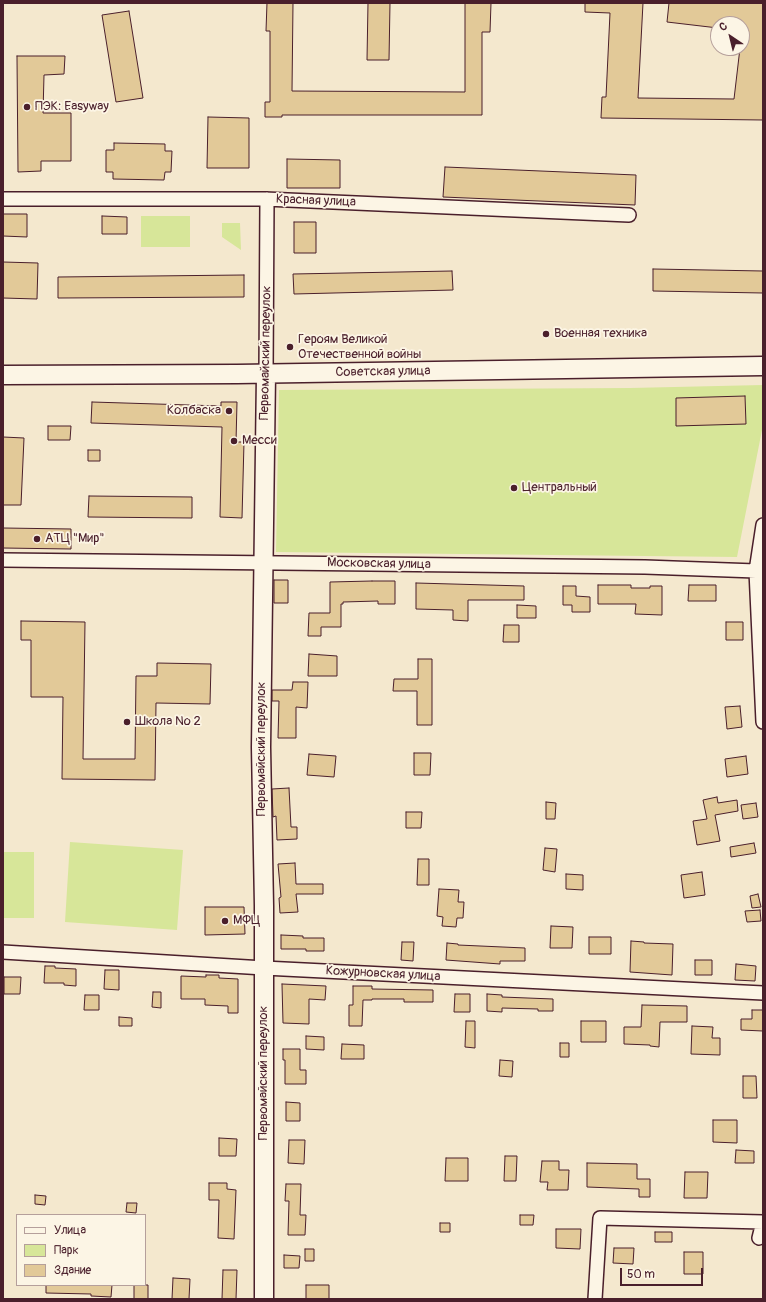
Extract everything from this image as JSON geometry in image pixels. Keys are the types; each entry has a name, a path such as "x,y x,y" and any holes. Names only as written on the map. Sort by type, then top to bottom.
{"street":[{"name":"Красная улица","path":"3,199 268,199 629,215"},
{"name":"Первомайский переулок","path":"264,1299 264,906 261,747 268,199"},
{"name":"Советская улица","path":"3,375 266,374 763,366"},
{"path":"763,525 756,571 761,631 763,722"},
{"name":"Московская улица","path":"3,560 645,567 756,571"},
{"name":"Кожурновская улица","path":"3,952 264,968 763,993"},
{"path":"595,1299 600,1218 763,1222 759,1238"}],"green space":[{"path":"141,216 190,216 190,247 141,247"},
{"path":"222,223 240,223 241,250 222,237"},
{"name":"Центральный","path":"763,385 763,425 737,557 276,552 279,390 630,388"},
{"path":"70,842 183,850 177,930 65,922"},
{"path":"3,852 34,852 34,918 3,918"}],"building":[{"path":"267,3 293,3 292,91 465,92 465,3 491,3 490,32 482,32 482,115 282,115 282,117 265,117 265,102 270,102 270,31 266,31"},
{"path":"368,3 390,3 389,60 367,60"},
{"path":"585,3 643,3 638,98 734,99 739,56 750,56 750,16 710,16 710,27 667,22 669,3 763,3 763,120 601,118 602,97 606,97 610,13 585,12"},
{"path":"129,11 143,98 116,102 102,15"},
{"path":"17,56 65,56 64,74 44,75 43,113 71,113 71,161 41,161 41,171 18,172"},
{"path":"208,117 249,118 249,168 207,168"},
{"path":"114,143 165,144 165,151 172,151 171,172 165,172 164,180 113,179 113,172 106,172 106,150 114,150"},
{"path":"287,159 340,160 340,188 287,188"},
{"path":"445,167 636,175 635,205 443,197"},
{"path":"3,214 27,214 27,237 3,236"},
{"path":"102,216 127,217 127,234 102,234"},
{"path":"294,222 316,222 316,253 294,253"},
{"path":"3,262 38,263 37,299 3,298"},
{"path":"653,269 763,271 763,293 653,291"},
{"path":"452,271 453,290 294,294 293,274"},
{"path":"244,275 244,297 58,298 58,277"},
{"path":"745,396 746,424 676,426 676,398"},
{"path":"92,402 221,406 221,402 237,402 236,442 244,442 242,518 220,517 222,427 91,423"},
{"path":"48,426 71,426 70,440 48,440"},
{"path":"3,437 24,438 21,505 3,505"},
{"path":"88,450 100,450 100,461 88,461"},
{"path":"89,496 192,497 192,518 88,517"},
{"name":"АТЦ \"Мир\"","path":"3,528 71,529 71,549 3,548"},
{"path":"274,580 288,580 288,603 274,603"},
{"path":"395,581 395,604 378,604 378,601 343,602 343,604 341,604 341,627 321,627 321,636 308,636 309,613 330,613 330,582"},
{"path":"416,583 524,586 524,600 468,600 468,621 453,620 453,610 416,609"},
{"path":"598,585 631,585 631,588 650,588 650,586 662,586 662,615 635,614 636,604 598,604"},
{"path":"689,585 716,585 716,601 688,601"},
{"path":"563,586 576,586 576,596 590,597 590,612 572,612 572,605 563,605"},
{"path":"517,605 536,606 536,618 517,618"},
{"path":"21,621 85,622 83,759 135,759 136,676 157,676 157,663 211,664 210,704 156,703 155,780 62,779 63,697 31,697 31,640 21,640"},
{"path":"726,622 743,622 743,640 726,640"},
{"path":"504,625 519,625 519,642 503,642"},
{"path":"309,654 337,656 337,676 308,676"},
{"path":"418,659 432,659 432,725 417,725 417,691 393,691 394,679 418,679"},
{"path":"293,682 308,682 307,708 296,707 296,738 278,738 279,701 272,701 272,690 292,690"},
{"path":"740,706 742,727 727,729 725,707"},
{"path":"414,753 431,753 430,775 414,775"},
{"path":"309,754 336,756 334,777 307,775"},
{"path":"746,756 748,774 727,777 725,759"},
{"path":"289,788 291,827 297,827 297,839 277,840 276,816 273,817 272,789"},
{"path":"717,797 718,803 737,800 738,811 715,815 720,841 697,845 693,821 707,819 703,800"},
{"path":"546,802 556,803 555,819 546,819"},
{"path":"756,803 758,817 743,819 741,805"},
{"path":"406,812 422,812 421,828 406,828"},
{"path":"754,843 756,853 731,857 730,847"},
{"path":"545,848 557,849 555,872 543,870"},
{"path":"418,859 429,859 429,885 417,885"},
{"path":"295,863 296,884 323,884 323,894 296,894 298,912 280,913 279,898 281,897 278,864"},
{"path":"702,872 705,895 684,898 681,875"},
{"path":"566,874 583,875 583,890 566,889"},
{"path":"439,889 459,890 458,902 464,902 463,918 457,918 456,927 442,926 443,917 437,916"},
{"path":"758,894 761,907 752,908 750,896"},
{"name":"МФЦ","path":"205,907 244,907 245,934 205,935"},
{"path":"760,910 761,921 747,922 745,911"},
{"path":"551,926 573,927 572,948 550,948"},
{"path":"281,935 303,936 303,938 324,938 324,951 281,949"},
{"path":"589,937 611,937 611,954 589,954"},
{"path":"631,941 673,944 672,975 630,972"},
{"path":"402,942 414,942 413,961 401,960"},
{"path":"447,943 458,945 525,948 525,961 500,961 500,964 446,960"},
{"path":"695,960 712,960 712,975 695,975"},
{"path":"736,964 756,966 755,981 735,980"},
{"path":"45,966 76,969 76,986 64,985 64,983 44,983"},
{"path":"105,970 119,970 119,990 104,989"},
{"path":"206,975 219,975 219,978 238,979 238,1013 228,1013 228,1006 205,1005 205,999 181,999 181,976 206,977"},
{"path":"4,977 21,977 20,994 4,994"},
{"path":"282,984 326,986 325,1000 309,999 309,1024 283,1023"},
{"path":"353,986 372,986 372,989 433,990 433,1002 404,1002 404,999 363,1000 362,1026 349,1026 349,1005 353,1005"},
{"path":"153,992 161,992 161,1008 152,1007"},
{"path":"455,994 470,994 470,1012 454,1012"},
{"path":"487,994 502,995 502,997 553,999 553,1011 502,1008 502,1012 487,1011"},
{"path":"85,995 99,995 99,1010 84,1010"},
{"path":"642,1005 687,1006 687,1022 660,1022 659,1047 650,1045 624,1044 624,1027 641,1027"},
{"path":"752,1010 763,1010 763,1031 741,1030 741,1019 752,1019"},
{"path":"119,1017 132,1018 132,1026 119,1026"},
{"path":"466,1021 475,1021 475,1048 465,1047"},
{"path":"581,1021 606,1021 606,1042 581,1042"},
{"path":"692,1026 713,1027 712,1038 720,1038 720,1055 691,1054"},
{"path":"306,1036 324,1037 324,1050 306,1049"},
{"path":"560,1043 569,1043 569,1057 560,1057"},
{"path":"342,1044 364,1045 364,1059 341,1059"},
{"path":"283,1049 300,1049 300,1070 306,1070 306,1084 285,1084 285,1060 283,1060"},
{"path":"500,1060 513,1061 512,1077 499,1076"},
{"path":"743,1076 756,1076 757,1098 743,1098"},
{"path":"286,1102 300,1103 300,1121 286,1121"},
{"path":"713,1120 737,1120 737,1143 713,1142"},
{"path":"219,1138 237,1139 236,1156 219,1156"},
{"path":"289,1140 305,1140 304,1164 288,1163"},
{"path":"736,1150 754,1151 754,1163 735,1163"},
{"path":"505,1156 517,1156 516,1181 504,1181"},
{"path":"446,1158 468,1158 468,1181 445,1181"},
{"path":"542,1161 559,1161 559,1170 569,1170 568,1190 547,1190 548,1182 540,1182"},
{"path":"587,1163 637,1164 637,1179 650,1179 650,1197 639,1197 639,1189 587,1187"},
{"path":"685,1172 708,1172 707,1198 684,1198"},
{"path":"209,1183 227,1183 227,1189 236,1190 234,1239 218,1238 219,1200 209,1200"},
{"path":"286,1184 301,1184 300,1215 306,1215 305,1235 288,1235 289,1201 285,1201"},
{"path":"35,1195 46,1196 45,1205 35,1204"},
{"path":"127,1203 137,1203 136,1213 126,1212"},
{"path":"520,1215 534,1215 533,1225 520,1225"},
{"path":"440,1223 450,1223 450,1232 440,1232"},
{"path":"556,1229 581,1229 580,1249 556,1248"},
{"path":"655,1232 672,1232 672,1242 655,1242"},
{"path":"614,1248 634,1248 633,1264 613,1263"},
{"path":"305,1249 314,1249 314,1261 305,1261"},
{"path":"684,1252 703,1252 703,1274 684,1274"},
{"path":"284,1255 300,1256 299,1268 284,1268"},
{"path":"223,1270 237,1270 236,1299 222,1299"},
{"path":"173,1278 190,1279 189,1299 172,1299"},
{"path":"148,1285 148,1299 134,1299 134,1286"},
{"path":"306,1285 329,1285 329,1299 306,1299"},
{"path":"46,1286 112,1286 111,1297 91,1296 91,1294 46,1293"}],"place":[{"name":"ПЭК: Easyway","path":"27,107"},
{"name":"Военная техника","path":"546,334"},
{"name":"Героям Великой Отечественной войны","path":"290,347"},
{"name":"Колбаска","path":"229,411"},
{"name":"Месси","path":"234,441"},
{"name":"Центральный","path":"514,488"},
{"name":"АТЦ \"Мир\"","path":"37,539"},
{"name":"Школа № 2","path":"127,722"},
{"name":"МФЦ","path":"225,921"}]}
